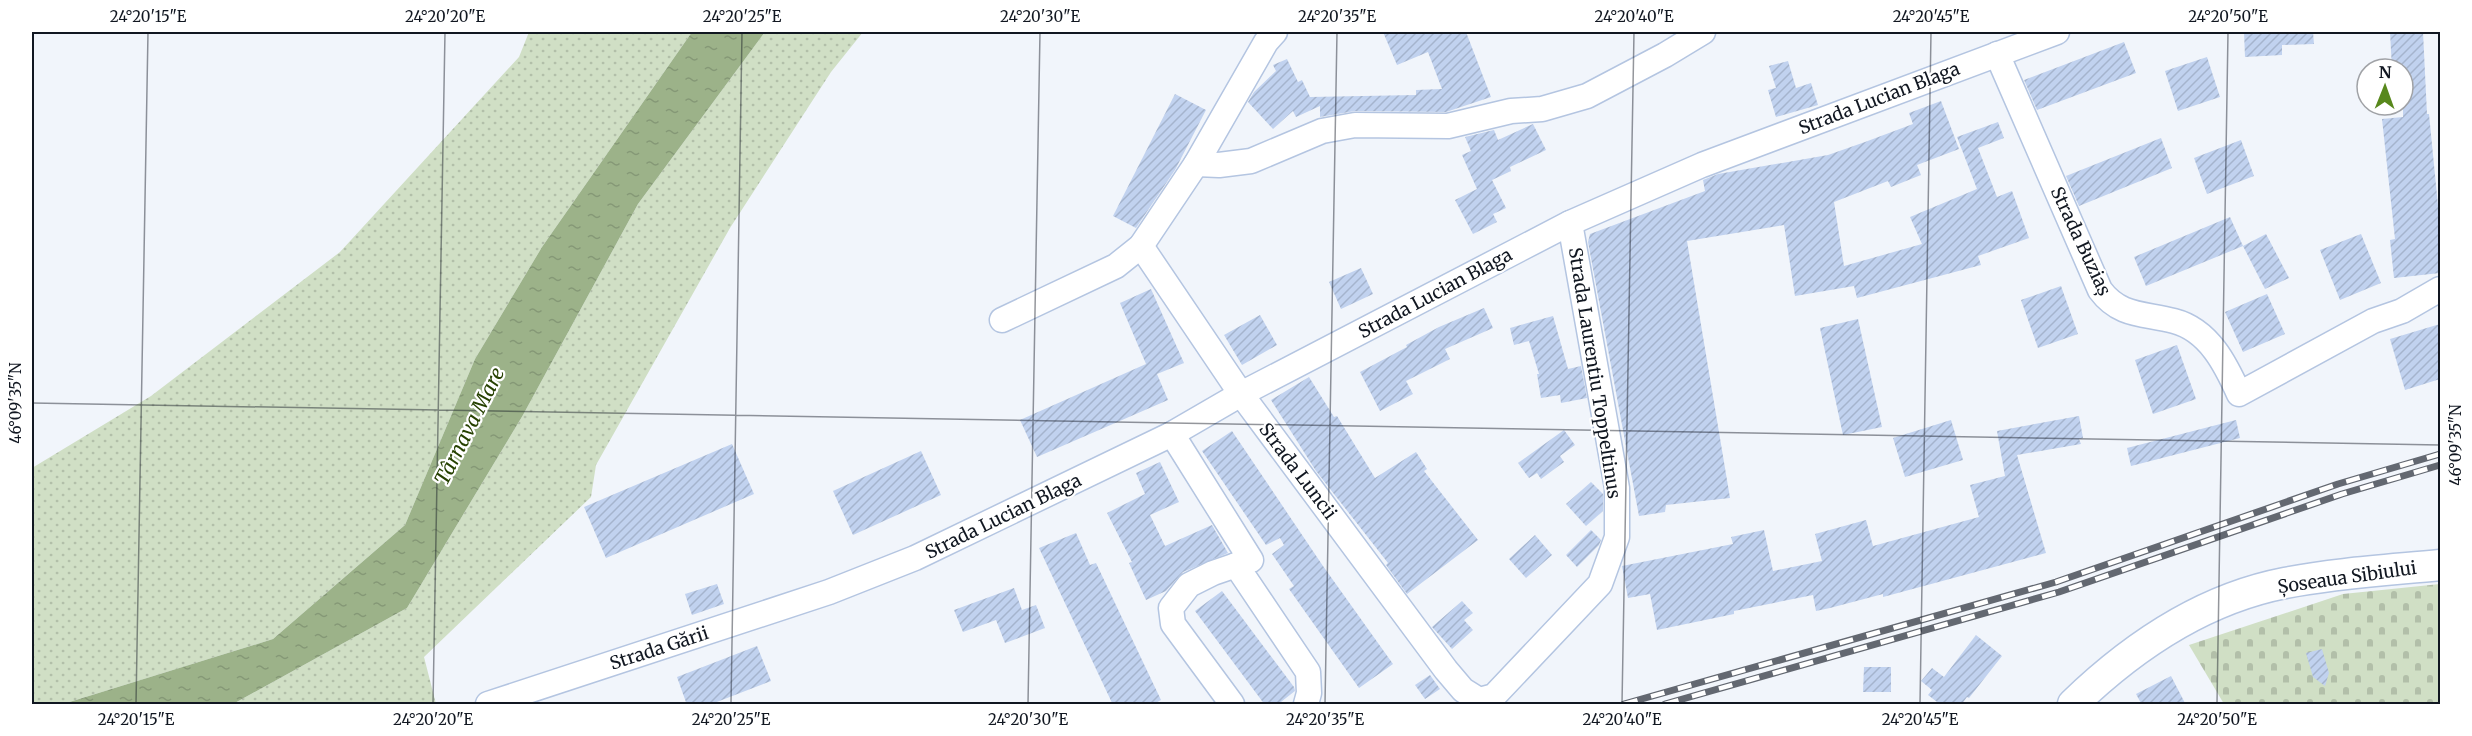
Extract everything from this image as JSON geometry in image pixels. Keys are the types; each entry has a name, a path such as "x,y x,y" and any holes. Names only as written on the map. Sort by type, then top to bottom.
{"main road":[{"name":"Șoseaua Sibiului","path":"2073,705 2128,655 2174,624 2229,599 2284,583 2344,574 2440,565"}],"street":[{"path":"1002,320 1116,266 1141,246 1196,164 1266,42 1275,32"},
{"path":"1196,164 1220,165 1251,161 1322,131 1355,125 1448,126 1511,111 1542,109 1587,96 1704,32"},
{"name":"Strada Lucian Blaga","path":"829,592 915,558 1172,434 1241,394 1570,223 1702,165 2057,32"},
{"name":"Strada Buziaș","path":"1997,54 2100,290 2109,302 2126,311 2176,321 2193,330 2211,345 2226,365 2240,394 2373,321 2402,311 2440,289"},
{"name":"Strada Laurentiu Toppeltinus","path":"1463,690 1479,700 1494,696 1600,584 1617,537 1617,488 1570,223"},
{"name":"Strada Luncii","path":"1141,246 1241,394 1463,690"},
{"path":"1172,434 1251,560 1189,585 1171,608 1173,624 1232,705"},
{"path":"1236,565 1308,672 1309,693 1306,705"},
{"name":"Strada Gării","path":"488,705 829,592"}],"green space":[{"path":"529,32 692,32 542,247 475,359 405,525 273,639 63,704 32,704 32,468 151,396 340,252 519,57"},
{"path":"765,32 863,32 831,72 730,228 596,465 591,497 424,657 436,704 233,704 407,608 523,415 638,204"},
{"path":"2440,584 2440,704 2224,704 2189,645 2343,594"}],"water":[{"name":"Târnava Mare","path":"692,32 765,32 638,204 523,415 407,608 233,704 63,704 273,639 405,525 475,359 542,247"}],"building":[{"path":"1383,32 1466,32 1491,97 1446,112 1355,111 1320,117 1320,106 1296,117 1293,111 1273,129 1248,102 1254,92 1276,71 1273,65 1287,59 1298,82 1302,80 1310,97 1416,95 1416,90 1442,89 1428,52 1397,65"},
{"path":"2244,32 2313,32 2314,44 2282,45 2282,55 2245,57"},
{"path":"2390,32 2423,32 2427,114 2429,114 2440,226 2440,273 2394,278 2390,240 2395,239 2382,119 2415,117 2415,57 2391,57"},
{"path":"2124,42 2136,73 2037,110 2024,80"},
{"path":"2207,57 2220,97 2178,111 2165,71"},
{"path":"1788,61 1796,88 1811,83 1818,105 1776,117 1768,90 1776,88 1769,66"},
{"path":"1175,94 1206,110 1175,170 1136,228 1113,216"},
{"path":"1941,101 1959,149 1917,165 1921,175 1891,187 1888,181 1834,202 1844,266 1922,244 1910,217 1977,189 1957,137 1998,122 2004,138 1978,148 1997,197 2012,191 2029,238 1978,256 1981,265 1857,298 1854,286 1795,296 1784,225 1687,241 1730,498 1666,505 1665,512 1639,516 1588,242 1590,234 1705,191 1703,180 1718,174 1828,155 1913,124 1909,113"},
{"path":"1533,124 1546,150 1510,167 1511,171 1492,180 1506,208 1493,214 1497,222 1473,234 1455,200 1477,189 1462,155 1471,151 1465,137 1494,130 1498,140"},
{"path":"2161,138 2172,168 2079,206 2066,176"},
{"path":"2241,140 2254,176 2207,194 2194,158"},
{"path":"2230,217 2243,246 2146,286 2134,257"},
{"path":"2266,234 2289,278 2265,289 2243,246"},
{"path":"2361,234 2381,283 2340,300 2320,250"},
{"path":"1361,268 1373,294 1341,309 1329,282"},
{"path":"2061,286 2078,334 2038,348 2021,300"},
{"path":"1151,289 1184,363 1157,374 1168,400 1037,457 1020,420 1146,364 1120,303"},
{"path":"2267,294 2285,334 2243,352 2225,312"},
{"path":"1484,308 1493,328 1445,349 1450,359 1406,381 1413,394 1380,411 1360,372 1439,327"},
{"path":"1260,315 1277,345 1242,365 1224,335"},
{"path":"1553,316 1568,369 1581,366 1587,398 1561,403 1560,395 1541,398 1537,374 1539,374 1529,341 1514,345 1510,328"},
{"path":"1858,319 1882,427 1843,435 1820,328"},
{"path":"2440,324 2440,379 2405,390 2390,339"},
{"path":"2177,345 2196,399 2153,414 2135,360"},
{"path":"1309,377 1334,417 1337,416 1375,478 1416,452 1427,469 1424,471 1478,540 1407,594 1386,565 1388,563 1316,471 1271,400"},
{"path":"2079,416 2083,438 2079,439 2081,444 2017,455 2046,553 1883,597 1883,594 1816,611 1813,595 1657,630 1650,594 1628,598 1622,566 1733,544 1731,537 1764,530 1773,571 1822,561 1815,534 1866,520 1873,546 1979,517 1970,485 2005,476 1997,431"},
{"path":"1951,420 1963,460 1905,477 1893,438"},
{"path":"2236,420 2240,438 2131,466 2127,448"},
{"path":"1564,430 1575,445 1560,456 1564,462 1541,479 1537,473 1529,478 1518,463"},
{"path":"1232,431 1323,566 1393,664 1359,688 1289,589 1294,586 1272,554 1284,545 1280,538 1266,545 1202,451"},
{"path":"732,444 754,494 606,558 584,507"},
{"path":"921,451 941,495 853,535 833,491"},
{"path":"1160,462 1179,502 1150,515 1165,546 1212,525 1228,553 1183,572 1166,591 1146,600 1129,563 1132,562 1107,513 1145,494 1136,473"},
{"path":"1591,482 1603,494 1603,511 1586,526 1566,504"},
{"path":"1591,530 1601,540 1599,545 1577,567 1566,555"},
{"path":"1076,533 1090,565 1096,563 1161,700 1152,705 1113,705 1039,548"},
{"path":"1535,535 1552,555 1526,578 1509,559"},
{"path":"717,584 724,604 692,615 685,594"},
{"path":"1014,588 1022,610 1036,605 1045,628 1005,643 996,620 963,632 954,610"},
{"path":"1222,591 1294,687 1295,691 1277,705 1265,705 1195,611"},
{"path":"1462,601 1473,613 1464,620 1473,630 1452,649 1432,627"},
{"path":"1976,635 2002,656 1961,705 1941,705 1928,695 1932,690 1921,681 1932,668 1944,677"},
{"path":"757,646 771,681 709,705 687,705 677,677"},
{"path":"2322,649 2329,673 2325,686 2313,677 2306,653"},
{"path":"1864,667 1891,667 1891,692 1863,692"},
{"path":"1430,675 1440,689 1425,699 1415,685"},
{"path":"2171,676 2186,705 2142,705 2136,694"}],"railway":[{"path":"1624,704 2056,582 2338,484 2440,454"},
{"path":"1665,704 2059,592 2342,494 2440,465"}]}
